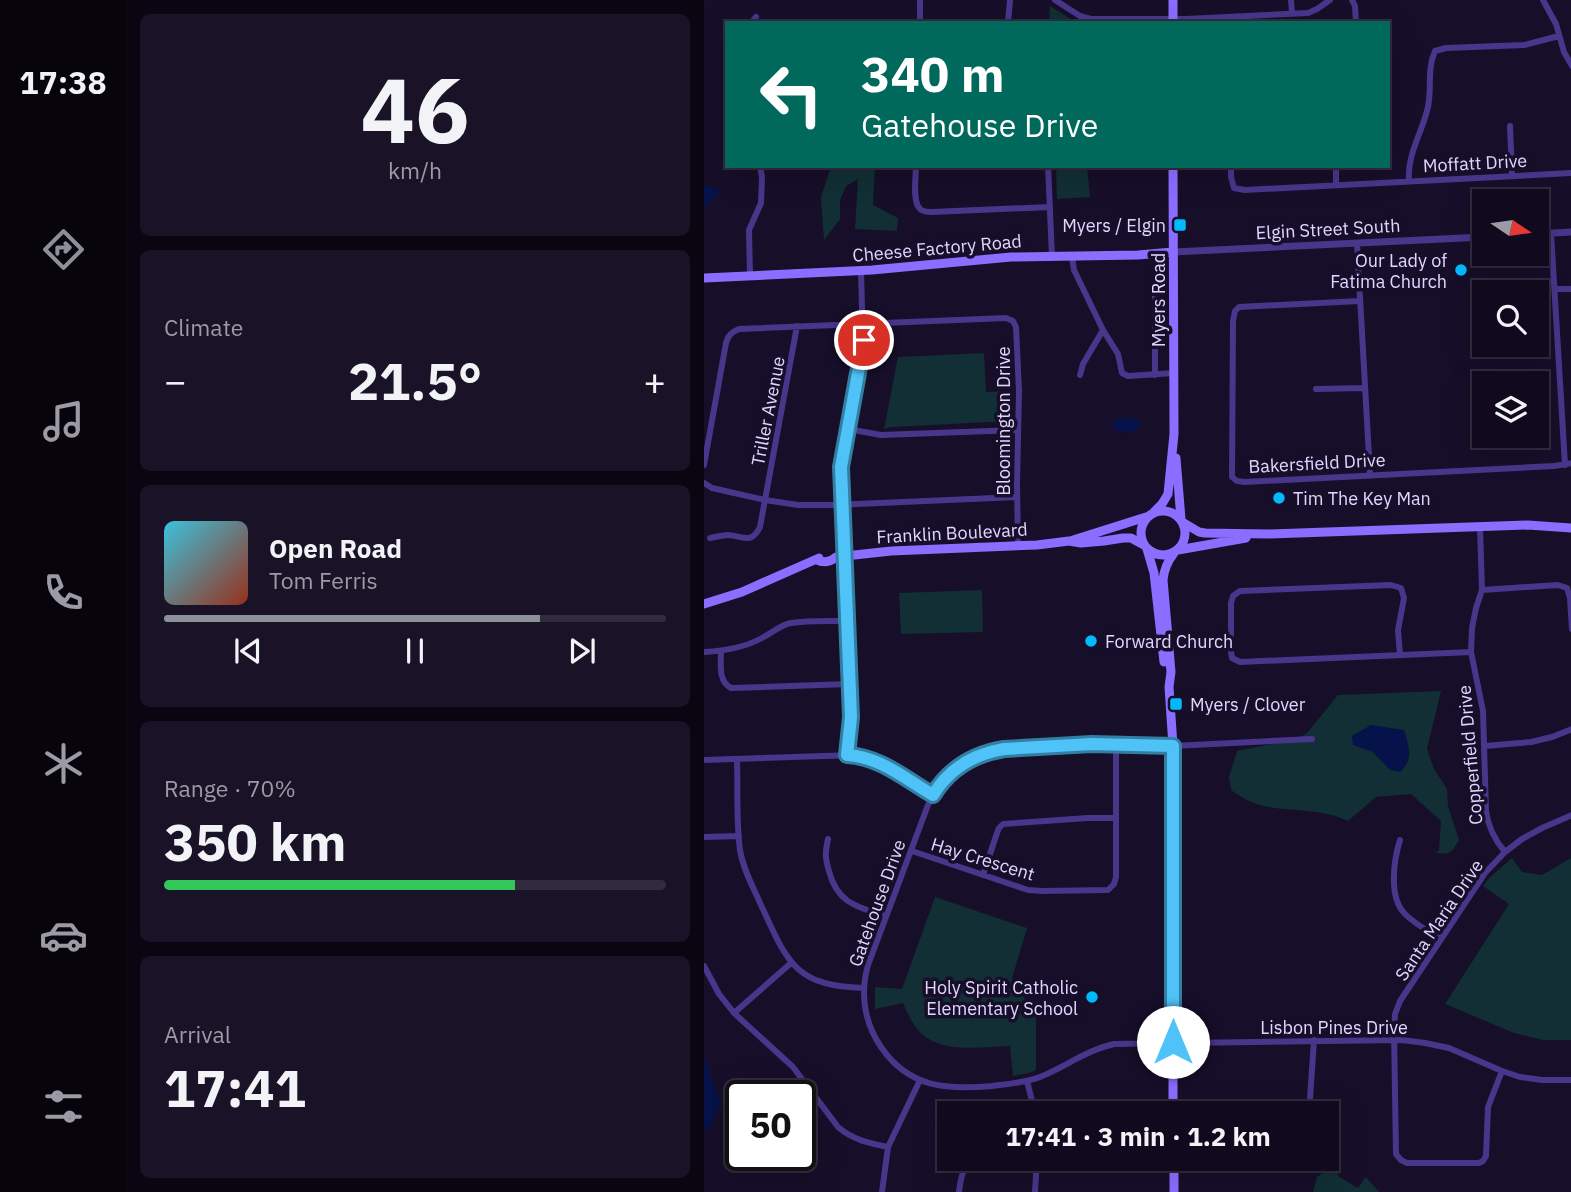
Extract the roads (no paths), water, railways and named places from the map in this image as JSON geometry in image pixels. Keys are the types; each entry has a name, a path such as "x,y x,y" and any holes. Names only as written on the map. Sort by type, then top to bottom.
{"main road":[{"path":"1172,0 1173,21"},
{"name":"Myers Road","path":"1151,514 1168,494 1174,434 1173,168"},
{"name":"Cheese Factory Road","path":"704,278 861,271 971,260 1173,253"},
{"name":"Myers Road","path":"1174,434 1183,521"},
{"path":"1173,1101 1173,746 1169,687 1154,573 1141,537 1143,522 1160,510 1172,512 1199,532 1205,533 1269,534 1542,525 1571,528"},
{"name":"Franklin Boulevard","path":"1069,541 1151,514"},
{"path":"1169,687 1171,672 1162,580 1168,560 1186,537 1183,521"},
{"path":"1146,547 1160,555 1198,545 1269,534"},
{"name":"Franklin Boulevard","path":"704,604 742,592 817,560 822,562 840,556 1128,538 1138,540 1146,547"},
{"path":"1174,1171 1174,1192"}],"street":[{"path":"920,0 920,21"},
{"path":"1008,21 1010,0"},
{"path":"1055,0 1087,19 1173,21 1234,20 1308,13 1330,0"},
{"path":"1291,0 1292,13"},
{"path":"1352,0 1356,21"},
{"path":"1543,0 1556,24 1571,66"},
{"path":"1409,180 1409,163 1428,109 1430,63 1435,51 1446,48 1524,44 1559,36"},
{"path":"1510,126 1512,175"},
{"path":"750,276 750,230 761,203 760,168"},
{"path":"916,168 916,202 923,211 1050,206"},
{"path":"1048,168 1052,257"},
{"name":"Moffatt Drive","path":"1231,168 1234,188 1245,190 1571,173"},
{"path":"1336,168 1336,184"},
{"path":"1568,464 1551,233 1571,232"},
{"name":"Elgin Street South","path":"1173,253 1472,238"},
{"path":"1357,244 1370,474"},
{"path":"1072,257 1074,270 1118,354 1122,373 1128,376 1174,373"},
{"path":"847,755 851,717 840,556 841,467 863,346 861,271"},
{"path":"1155,283 1155,375"},
{"path":"1555,289 1571,289"},
{"name":"Bakersfield Drive","path":"1360,301 1239,307 1235,310 1232,477 1237,481 1568,464"},
{"name":"Bloomington Drive","path":"864,324 1006,318 1013,321 1016,327 1019,391 1018,546"},
{"path":"704,466 726,343 730,334 739,329 864,324"},
{"name":"Triller Avenue","path":"710,538 727,535 745,538 755,536 761,527 797,326"},
{"path":"1080,375 1083,364 1104,330"},
{"path":"1316,389 1365,388"},
{"path":"848,429 881,435 1018,429"},
{"path":"704,483 709,488 798,505 1017,497"},
{"name":"Copperfield Drive","path":"1480,527 1482,590 1472,628 1471,652 1483,711 1488,823 1492,835 1505,852"},
{"path":"1400,655 1398,630 1405,598 1401,588 1391,584 1240,591 1233,596 1231,652 1232,658 1240,662 1471,652"},
{"path":"1482,590 1558,585 1567,588 1571,629"},
{"path":"704,652 721,651 755,641 793,623 846,621"},
{"path":"721,651 722,680 731,688 849,684"},
{"path":"1485,746 1531,742 1571,729"},
{"name":"Gatehouse Drive","path":"1173,1042 1109,1045 1027,1081 956,1088 920,1080 886,1054 878,1043 867,1016 863,988 868,965 933,795 953,771 990,751 1062,746 1173,746 1312,739"},
{"name":"Hay Crescent","path":"912,851 1033,891 1108,890 1116,877 1116,745"},
{"path":"704,760 847,755 864,757 883,764 933,795"},
{"path":"737,759 740,853 744,868 780,947 792,963 823,984 863,988"},
{"name":"Santa Maria Drive","path":"1502,1071 1488,1107 1486,1156 1483,1161 1407,1163 1400,1160 1396,1154 1395,1014 1400,1001 1484,873 1522,839 1571,815"},
{"path":"983,875 997,833 1003,824 1115,818"},
{"path":"704,837 739,836"},
{"path":"828,839 824,854 832,885 847,901 886,916"},
{"path":"1400,840 1395,856 1394,888 1399,906 1405,914 1441,939"},
{"path":"734,1013 792,963"},
{"path":"704,966 719,994 734,1013 793,1068 838,1127 860,1141 888,1147"},
{"path":"1311,1101 1314,1040"},
{"name":"Lisbon Pines Drive","path":"1173,1042 1395,1040 1449,1048 1502,1071 1532,1079 1571,1080"},
{"path":"882,1192 888,1147 920,1080"},
{"path":"1027,1081 1032,1101"},
{"path":"959,1192 963,1171"},
{"path":"1035,1192 1036,1171"}],"place":[{"name":"Myers / Elgin","path":"1180,225"},
{"name":"Our Lady of Fatima Church","path":"1461,270"},
{"name":"Tim The Key Man","path":"1279,498"},
{"name":"Forward Church","path":"1091,641"},
{"name":"Myers / Clover","path":"1176,704"},
{"name":"Holy Spirit Catholic Elementary School","path":"1092,997"}]}
